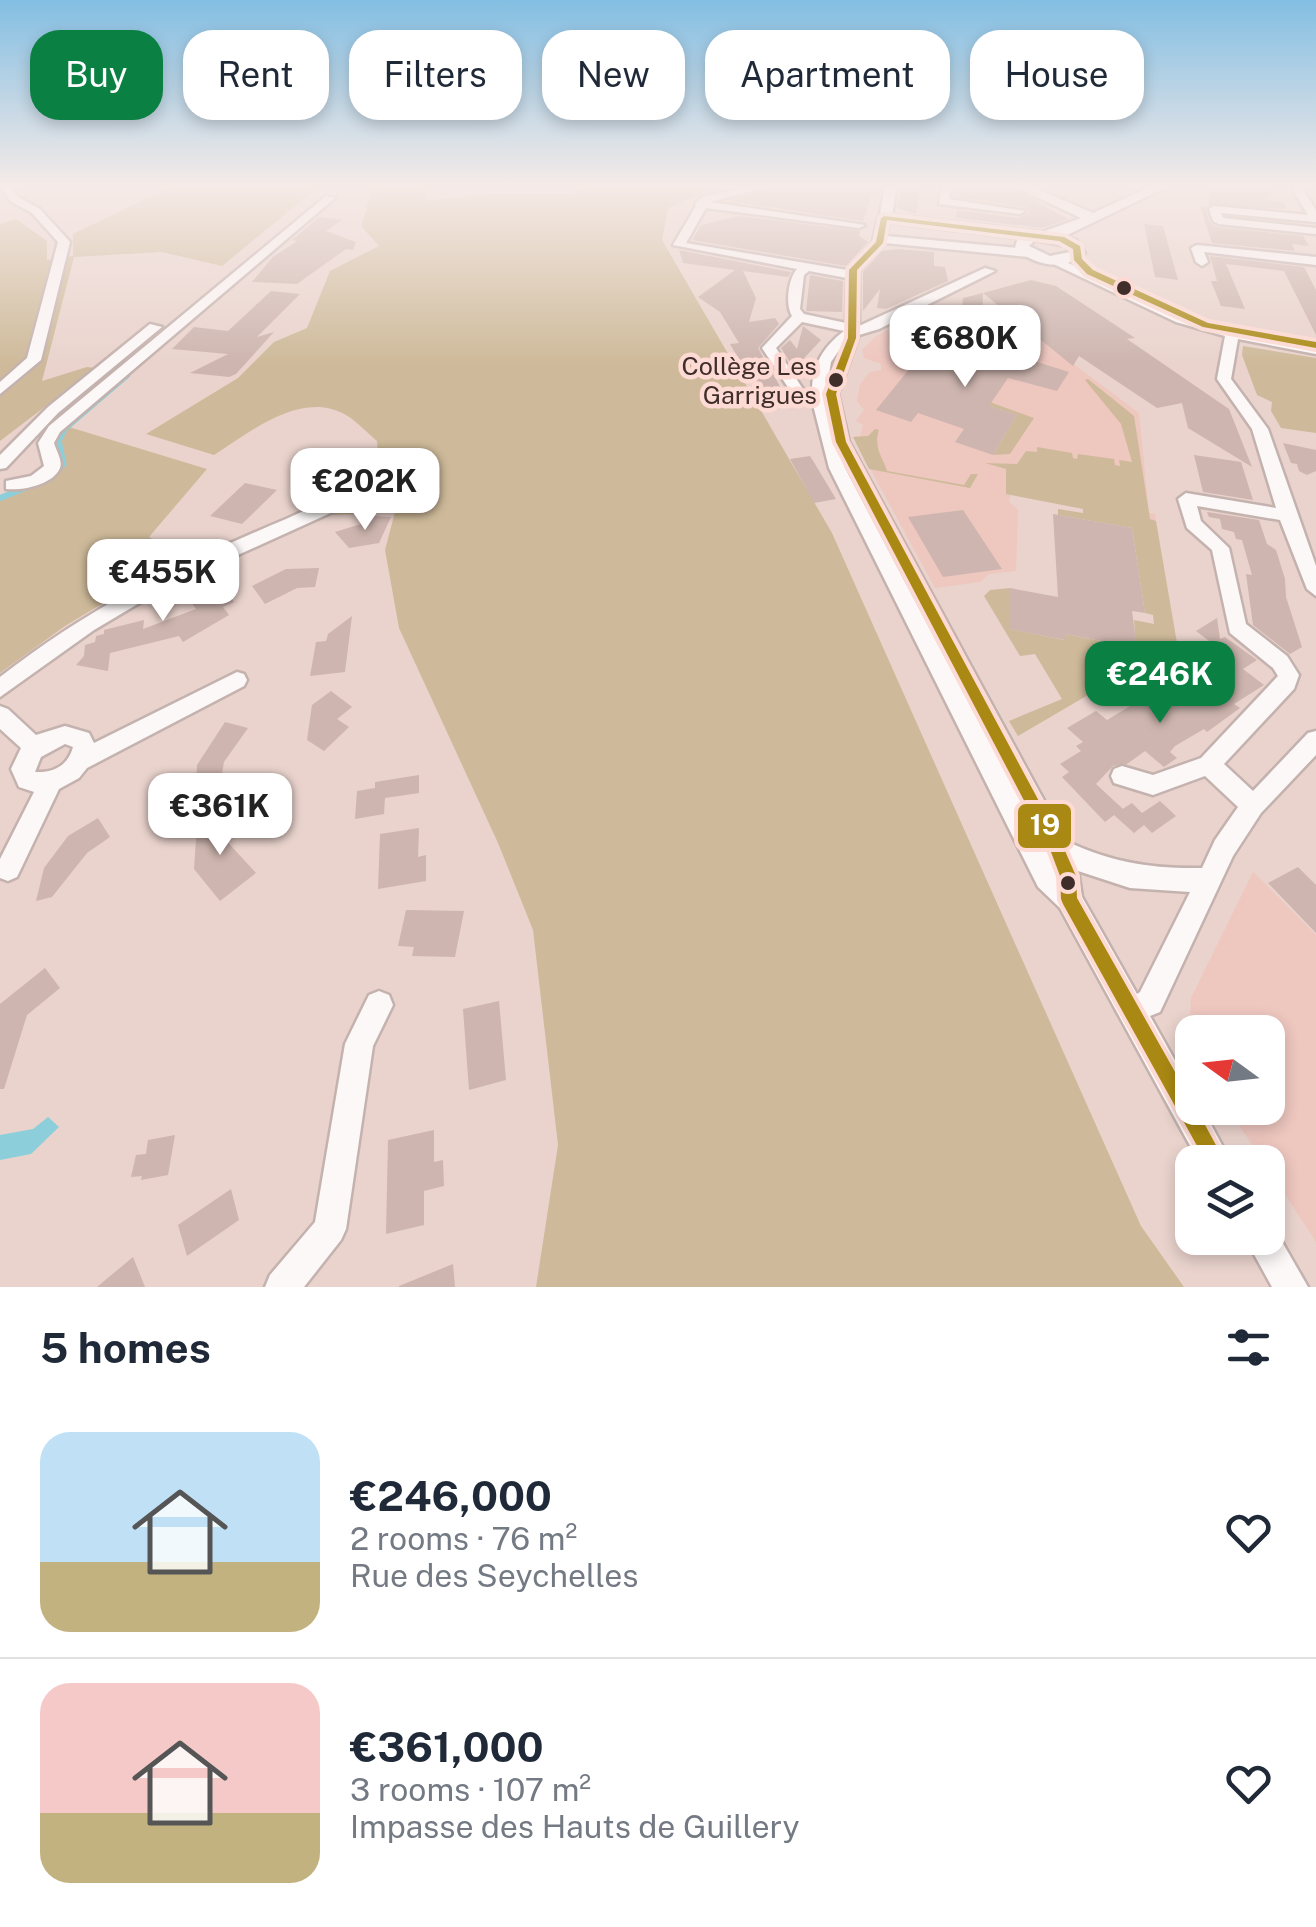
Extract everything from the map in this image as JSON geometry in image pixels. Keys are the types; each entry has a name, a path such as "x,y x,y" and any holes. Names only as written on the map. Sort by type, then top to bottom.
{"main road":[{"path":"1036,244 1051,260 1076,250"},
{"path":"1045,244 1076,250"},
{"path":"1076,250 1077,244"}],"street":[{"path":"0,390 34,360 63,244"},
{"path":"0,446 53,410 264,244"},
{"path":"53,410 0,465 6,482 46,474 53,462 46,444 54,430 270,244"},
{"path":"679,244 853,275"},
{"path":"876,244 853,275 853,329 831,394 842,442 1057,848 1068,876 1069,899"},
{"path":"1202,262 1197,248 1316,261"},
{"path":"1076,250 1090,272 1206,325"},
{"path":"1051,260 1138,302 1206,325 1316,347"},
{"path":"798,317 794,309 798,274 807,266"},
{"path":"798,317 853,329 874,326 989,271"},
{"path":"798,317 769,348 798,392 817,398"},
{"path":"853,329 843,336 822,366 817,398 823,432 837,468 1047,880 1069,899 1206,1145"},
{"path":"1234,333 1226,355 1224,380 1260,429 1316,589"},
{"path":"0,689 63,638 178,573 292,526 384,482"},
{"path":"1122,776 1153,784 1209,764 1286,683 1289,674 1280,662 1237,628 1220,548 1193,524 1186,499 1287,515"},
{"path":"80,761 84,746 74,736 55,737 36,748 24,762 23,775 33,783 51,782 68,774 80,761 237,680"},
{"path":"0,715 36,748"},
{"path":"1129,1011 1150,1002 1207,880 1253,806 1304,763 1316,740"},
{"path":"1209,764 1253,806"},
{"path":"8,868 51,782"},
{"path":"1057,848 1093,867 1148,882 1207,880"},
{"path":"282,1287 330,1228 359,1044 379,1005"},
{"path":"1271,1255 1291,1287"}],"shaded area":[{"path":"0,244 47,244 47,260 73,256 73,244 249,244 222,266 162,252 74,257 42,381 87,367 96,368 0,441"},
{"path":"664,244 832,533 1141,1226 1184,1287 536,1287 558,1145 533,930 498,843 399,628 385,550 395,512 333,515 330,502 380,479 377,441 346,415 312,407 294,410 260,425 214,455 146,434 238,378 274,342 307,328 330,271 379,246"},
{"name":"Collège Les Garrigues","path":"1015,320 1139,413 1149,513 1155,514 1156,521 1010,495 1009,502 1018,510 1016,571 989,574 980,582 935,588 853,437 860,436 863,425 856,421 864,410 857,401 860,384 870,372 881,370 881,364 864,358 862,350 876,336 905,321 996,347"},
{"path":"1243,346 1316,358 1316,433 1281,428 1271,411 1272,402 1257,395 1242,355"},
{"path":"1085,380 1134,416 1150,519 1156,521 1177,643 1018,736 1009,721 1062,699 1035,654 1020,656 984,596 990,590 1010,588 1010,629 1064,640 1065,634 1136,648 1134,620 1154,624 1153,615 1145,613 1132,528 1058,515 1058,509 1083,513 1083,509 1006,494 1006,469 985,463 1017,464 1026,451 1037,452 1037,447 1072,453 1077,459 1078,454 1114,459 1115,465 1120,466 1119,460 1132,462 1121,424"},
{"path":"984,400 1034,418 1010,454 993,455 1017,415 982,404"},
{"path":"69,427 207,469 149,537 180,557 65,626 0,673 0,499 38,487 56,476 63,456 60,439"},
{"path":"879,430 878,447 887,471 964,485 971,474 978,474 970,488 869,469 853,437 868,436"},
{"path":"1253,872 1316,935 1316,1242 1285,1194 1285,1145 1252,1145 1239,1125 1285,1125 1285,1015 1190,1015 1191,998"}],"water":[{"path":"48,1117 59,1127 31,1154 0,1160 0,1135 33,1129"}],"building":[{"path":"292,244 355,244 353,250 346,249 297,284 252,282 273,257"},
{"path":"716,244 866,244 846,266"},
{"path":"1148,244 1168,244 1178,280 1155,277"},
{"path":"1223,244 1292,244 1295,251"},
{"path":"679,250 791,272 788,277 743,271 756,298 749,322 775,318 779,324 758,348 789,402 766,405 730,344 739,343 720,312 698,297 735,270 683,263"},
{"path":"882,251 934,252 934,266 945,267 948,281 886,309 877,308 880,289 863,311 863,272"},
{"path":"1210,256 1304,267 1316,290 1316,335 1284,271 1226,264 1245,309 1221,306 1211,281 1217,281"},
{"path":"810,275 843,281 842,312 806,311"},
{"path":"1031,280 1056,286 1135,338 1127,339 1229,409 1252,467 1188,428 1182,403 1157,408 1079,356 1073,366 983,293"},
{"path":"271,291 300,294 257,337 274,332 236,374 229,377 190,373 228,354 172,349 194,327 228,331"},
{"path":"983,293 982,320 954,317 962,308 963,298"},
{"path":"803,326 821,340 794,369 781,348 790,340 797,349"},
{"path":"936,336 1069,372 1057,391 1008,378 989,406 1017,415 993,455 955,442 964,429 918,413 911,422 876,410"},
{"path":"1283,443 1316,450 1316,471 1307,475 1299,471"},
{"path":"1194,455 1241,462 1253,500 1203,492"},
{"path":"810,456 836,499 814,503 790,459"},
{"path":"245,483 277,490 242,524 210,516"},
{"path":"963,510 1002,569 943,577 908,517"},
{"path":"1207,512 1259,520 1267,544 1276,550 1302,647 1290,654 1253,625 1246,574 1252,575 1242,540 1236,539 1234,532 1222,529 1220,519 1209,517"},
{"path":"1053,514 1132,528 1145,613 1132,611 1137,648 1065,634 1065,640 1009,629 1010,588 1058,597"},
{"path":"373,516 391,517 379,543 349,548 335,532 371,521"},
{"path":"319,568 315,587 297,588 265,604 252,586 286,569"},
{"path":"213,573 234,602 223,607 229,615 183,642 179,636 110,653 108,671 76,665 84,656 85,645 95,642 104,630 144,620 143,629 196,609 181,588"},
{"path":"352,616 345,672 310,676 316,642 326,641 328,634"},
{"path":"1217,618 1220,639 1225,637 1257,660 1243,669 1264,685 1234,704 1240,708 1207,732 1204,729 1175,746 1170,752 1177,758 1164,767 1145,751 1127,764 1113,766 1096,784 1123,809 1132,803 1142,813 1160,801 1176,816 1152,833 1144,825 1134,833 1114,815 1105,822 1062,777 1069,772 1060,764 1081,751 1076,746 1083,742 1067,728 1096,711 1107,720 1170,682 1167,679 1193,663 1187,659 1213,644 1196,631"},
{"path":"331,691 352,707 337,719 349,727 324,751 307,740 312,705"},
{"path":"225,722 248,728 224,762 221,780 196,787 197,765"},
{"path":"419,775 419,793 385,798 384,814 355,819 357,791 375,788 375,782"},
{"path":"235,815 234,832 222,836 256,873 220,901 194,869 197,825"},
{"path":"98,818 110,837 87,853 52,897 36,901 44,868 68,836"},
{"path":"419,828 418,857 426,855 426,881 378,889 380,834"},
{"path":"1298,867 1316,885 1316,933 1268,883"},
{"path":"406,910 464,911 455,957 412,956 414,947 398,946"},
{"path":"45,968 60,988 27,1015 4,1089 0,1089 0,1004"},
{"path":"499,1001 506,1080 469,1090 463,1009"},
{"path":"434,1130 434,1162 443,1160 444,1186 424,1191 424,1225 386,1234 388,1140"},
{"path":"175,1135 168,1175 141,1180 142,1176 131,1177 136,1155 146,1154 148,1140"},
{"path":"231,1189 239,1220 187,1256 178,1225"},
{"path":"133,1257 145,1287 97,1287"},
{"path":"453,1264 455,1287 399,1287 399,1286"}],"waterway":[{"path":"50,478 64,464 59,441 65,429 128,375"},
{"path":"0,498 50,478"}],"transit line":[{"name":"19","path":"878,244 853,270 852,338 831,394 841,442 1057,849 1068,876 1069,899 1206,1145"},
{"name":"19","path":"1070,244 1077,248 1078,260 1090,272 1206,325 1316,345"}],"place":[{"name":"Collège Les Garrigues","path":"836,380"}]}
